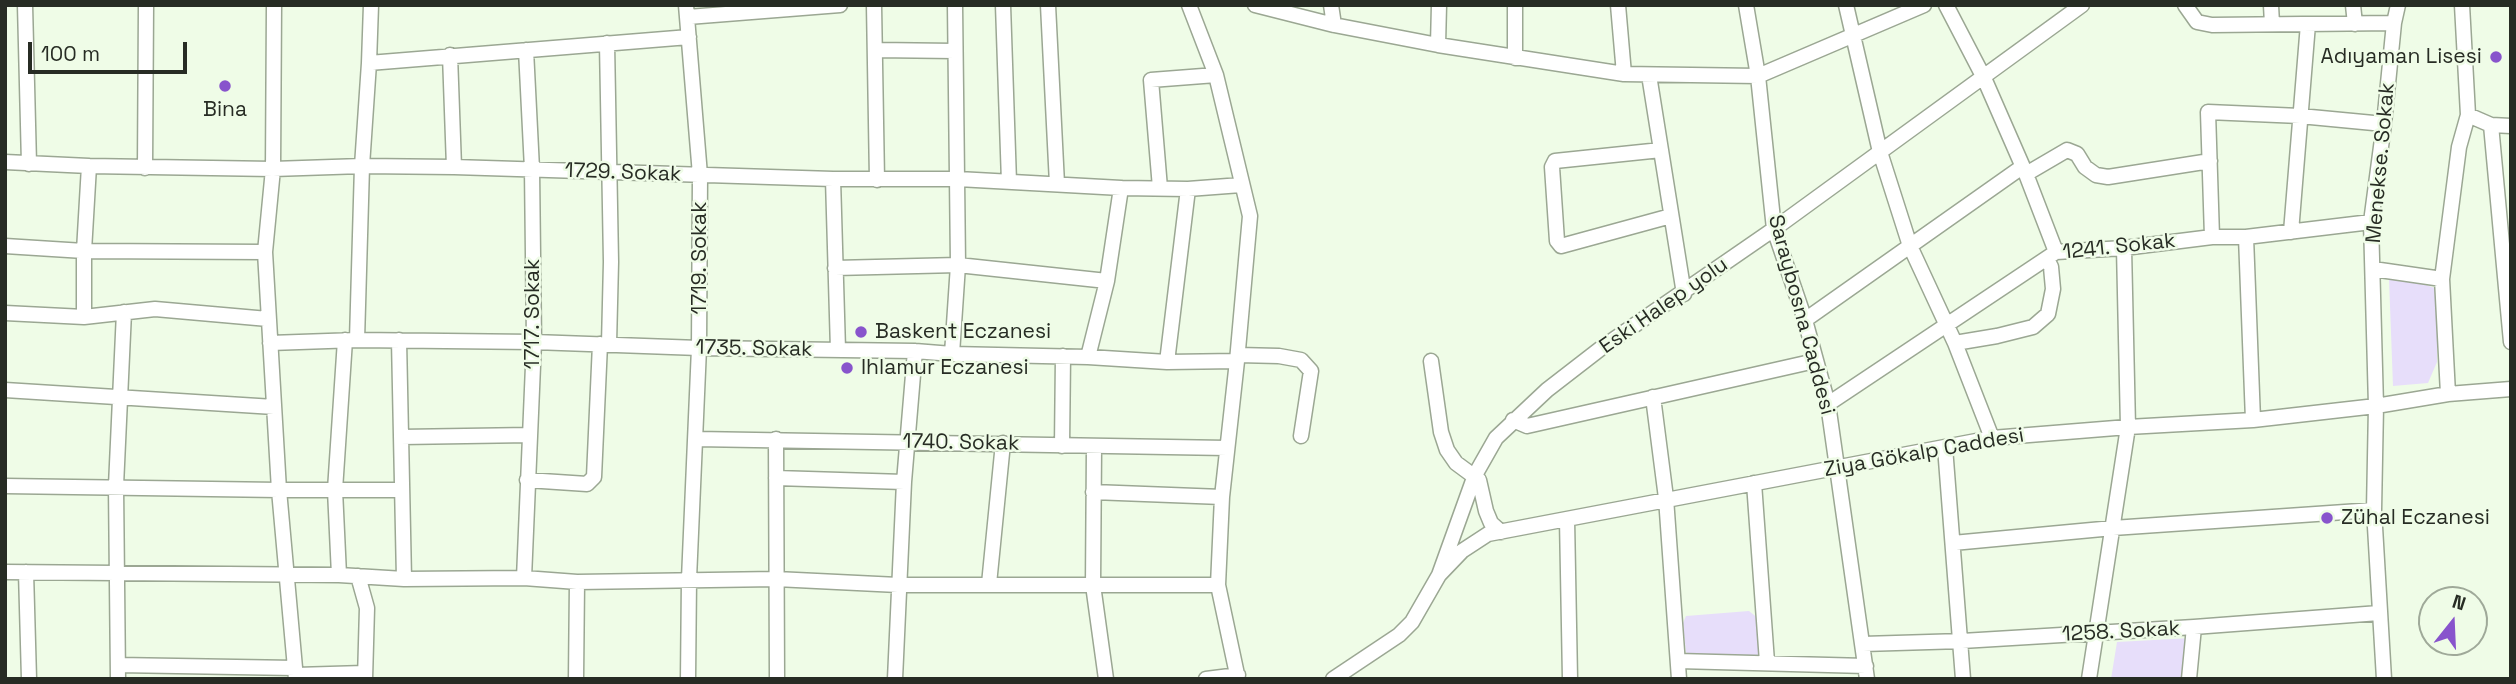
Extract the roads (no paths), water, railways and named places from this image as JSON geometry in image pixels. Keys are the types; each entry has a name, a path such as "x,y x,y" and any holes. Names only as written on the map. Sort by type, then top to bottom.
{"street":[{"path":"25,5 29,164"},
{"path":"145,168 146,5"},
{"path":"274,5 273,169 265,252 279,491 296,674"},
{"path":"339,575 335,490 351,340 371,5"},
{"path":"687,11 840,5"},
{"path":"874,5 877,180"},
{"path":"952,354 958,265 955,5"},
{"path":"1003,5 1009,182"},
{"path":"1048,5 1057,184"},
{"path":"1189,5 1216,75 1250,215 1222,497 1218,585 1238,677 1206,679"},
{"path":"1255,5 1334,24 1438,44 1623,74 1758,76 1854,37 1909,8 1924,5"},
{"path":"1331,5 1334,24"},
{"path":"1438,44 1439,5"},
{"path":"1515,5 1515,58"},
{"path":"1618,5 1623,74"},
{"name":"Saraybosna Caddesi","path":"1746,5 1758,76 1773,229 1805,320 1828,404 1867,672"},
{"path":"1846,5 1880,152 1910,246 1955,342 1992,438"},
{"path":"1946,5 1984,78 2024,171 2052,256 2053,289 2048,314 2033,327 1955,342"},
{"name":"Eski Halep yolu","path":"1333,679 1399,635 1412,622 1439,575 1475,475 1496,438 1513,420 1600,349 1684,294 2082,5"},
{"path":"2185,5 2197,22 2212,25 2394,23"},
{"path":"2270,5 2272,24"},
{"path":"2353,5 2356,24"},
{"name":"Menekse. Sokak","path":"2384,679 2374,510 2376,406 2371,222 2398,5"},
{"path":"2448,394 2442,279 2459,147 2468,115 2462,5"},
{"name":"1719. Sokak","path":"687,11 700,175 699,348 689,579 688,679"},
{"path":"2291,232 2308,24"},
{"path":"369,64 450,55 689,37"},
{"path":"527,480 587,484 594,477 605,344 610,172 607,43"},
{"name":"1717. Sokak","path":"524,578 534,342 526,50"},
{"path":"876,50 955,51"},
{"path":"450,55 454,167"},
{"path":"1160,188 1151,80 1216,75"},
{"path":"1649,75 1684,294"},
{"path":"2212,237 2208,112 2300,116 2384,124"},
{"path":"2468,115 2491,125 2511,126"},
{"path":"2491,125 2510,305 2511,342"},
{"path":"1661,150 1555,161 1552,167 1557,241 1561,246 1671,216"},
{"path":"1805,320 1910,246 2024,171 2067,150 2077,155 2085,167 2096,176 2108,177 2210,161"},
{"name":"1729. Sokak","path":"5,162 145,168 454,167 832,179 958,180 1121,188 1241,185"},
{"path":"84,317 84,251 89,166"},
{"path":"832,179 838,350"},
{"path":"1088,357 1107,281 1121,188"},
{"path":"1167,362 1188,188"},
{"name":"1241. Sokak","path":"1828,404 2052,256 2371,222"},
{"path":"2246,237 2253,421"},
{"path":"5,246 84,251 265,252"},
{"path":"2089,679 2128,427 2124,248"},
{"path":"835,268 958,265 1107,281"},
{"path":"2373,269 2442,279"},
{"path":"5,313 84,317 155,309 268,318"},
{"path":"124,312 116,486 118,672 364,676 366,608 358,576"},
{"name":"1735. Sokak","path":"270,343 351,340 534,342 699,348 915,351 1167,362 1279,356 1301,360 1311,371 1301,436"},
{"path":"399,340 404,579"},
{"path":"895,679 904,482 915,351"},
{"path":"1062,446 1063,356"},
{"path":"1431,361 1441,432 1447,450 1456,463 1479,480 1486,511 1501,532"},
{"path":"1513,420 1527,426 1815,361"},
{"name":"Ziya Gökalp Caddesi","path":"1439,575 1462,551 1488,534 1992,438 2128,427 2253,421 2448,394 2511,389"},
{"path":"5,390 274,407"},
{"path":"1653,397 1666,498 1679,679"},
{"path":"401,437 530,435"},
{"name":"1740. Sokak","path":"696,439 1227,448"},
{"path":"776,439 778,679"},
{"path":"989,584 1003,443"},
{"path":"1094,447 1093,585 1106,679"},
{"path":"1945,447 1963,679"},
{"path":"776,478 904,482"},
{"path":"1754,483 1767,662"},
{"path":"5,486 279,491 401,489"},
{"path":"1093,492 1222,497"},
{"path":"1953,543 2113,527 2374,510"},
{"path":"1567,519 1570,679"},
{"path":"5,572 339,575 404,579 524,578 577,582 776,579 898,585 1218,585"},
{"path":"26,572 29,679"},
{"path":"576,679 577,582"},
{"name":"1258. Sokak","path":"1863,644 2194,628 2379,613"},
{"path":"2189,679 2194,628"},
{"path":"1678,662 1767,662 1867,672"}],"place":[{"name":"Adıyaman Lisesi","path":"2496,57"},
{"name":"Bina","path":"225,86"},
{"name":"Baskent Eczanesi","path":"861,332"},
{"name":"Ihlamur Eczanesi","path":"847,368"},
{"name":"Zühal Eczanesi","path":"2327,518"}]}
